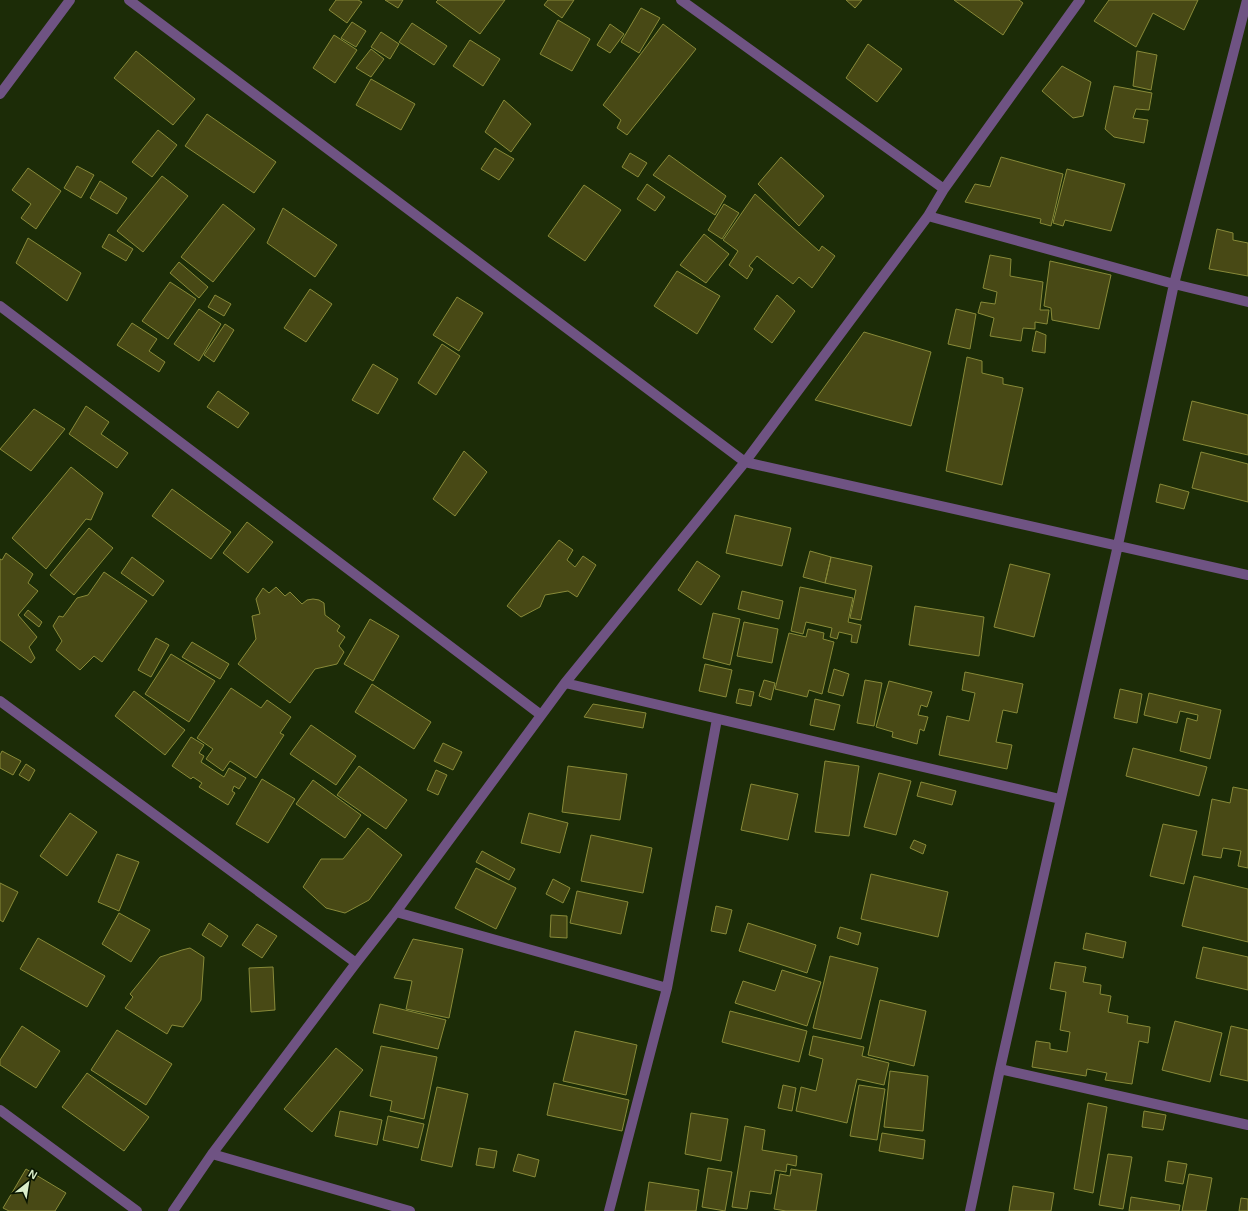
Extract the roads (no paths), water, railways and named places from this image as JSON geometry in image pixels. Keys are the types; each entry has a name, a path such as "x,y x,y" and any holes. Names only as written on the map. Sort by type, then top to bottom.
{"street":[{"path":"0,94 70,0"},
{"path":"129,0 744,462 1248,575"},
{"path":"681,0 944,189"},
{"path":"173,1211 212,1154 396,912 541,714 744,462 928,216 944,189 1080,0"},
{"path":"970,1211 1060,799 1118,545 1174,284 1247,0"},
{"path":"928,216 1174,284 1248,302"},
{"path":"0,306 541,714"},
{"path":"565,683 1060,799"},
{"path":"0,701 356,963"},
{"path":"609,1211 667,988 717,719"},
{"path":"396,912 667,988"},
{"path":"1000,1069 1248,1125"},
{"path":"0,1110 137,1211"},
{"path":"212,1154 410,1211"}]}
